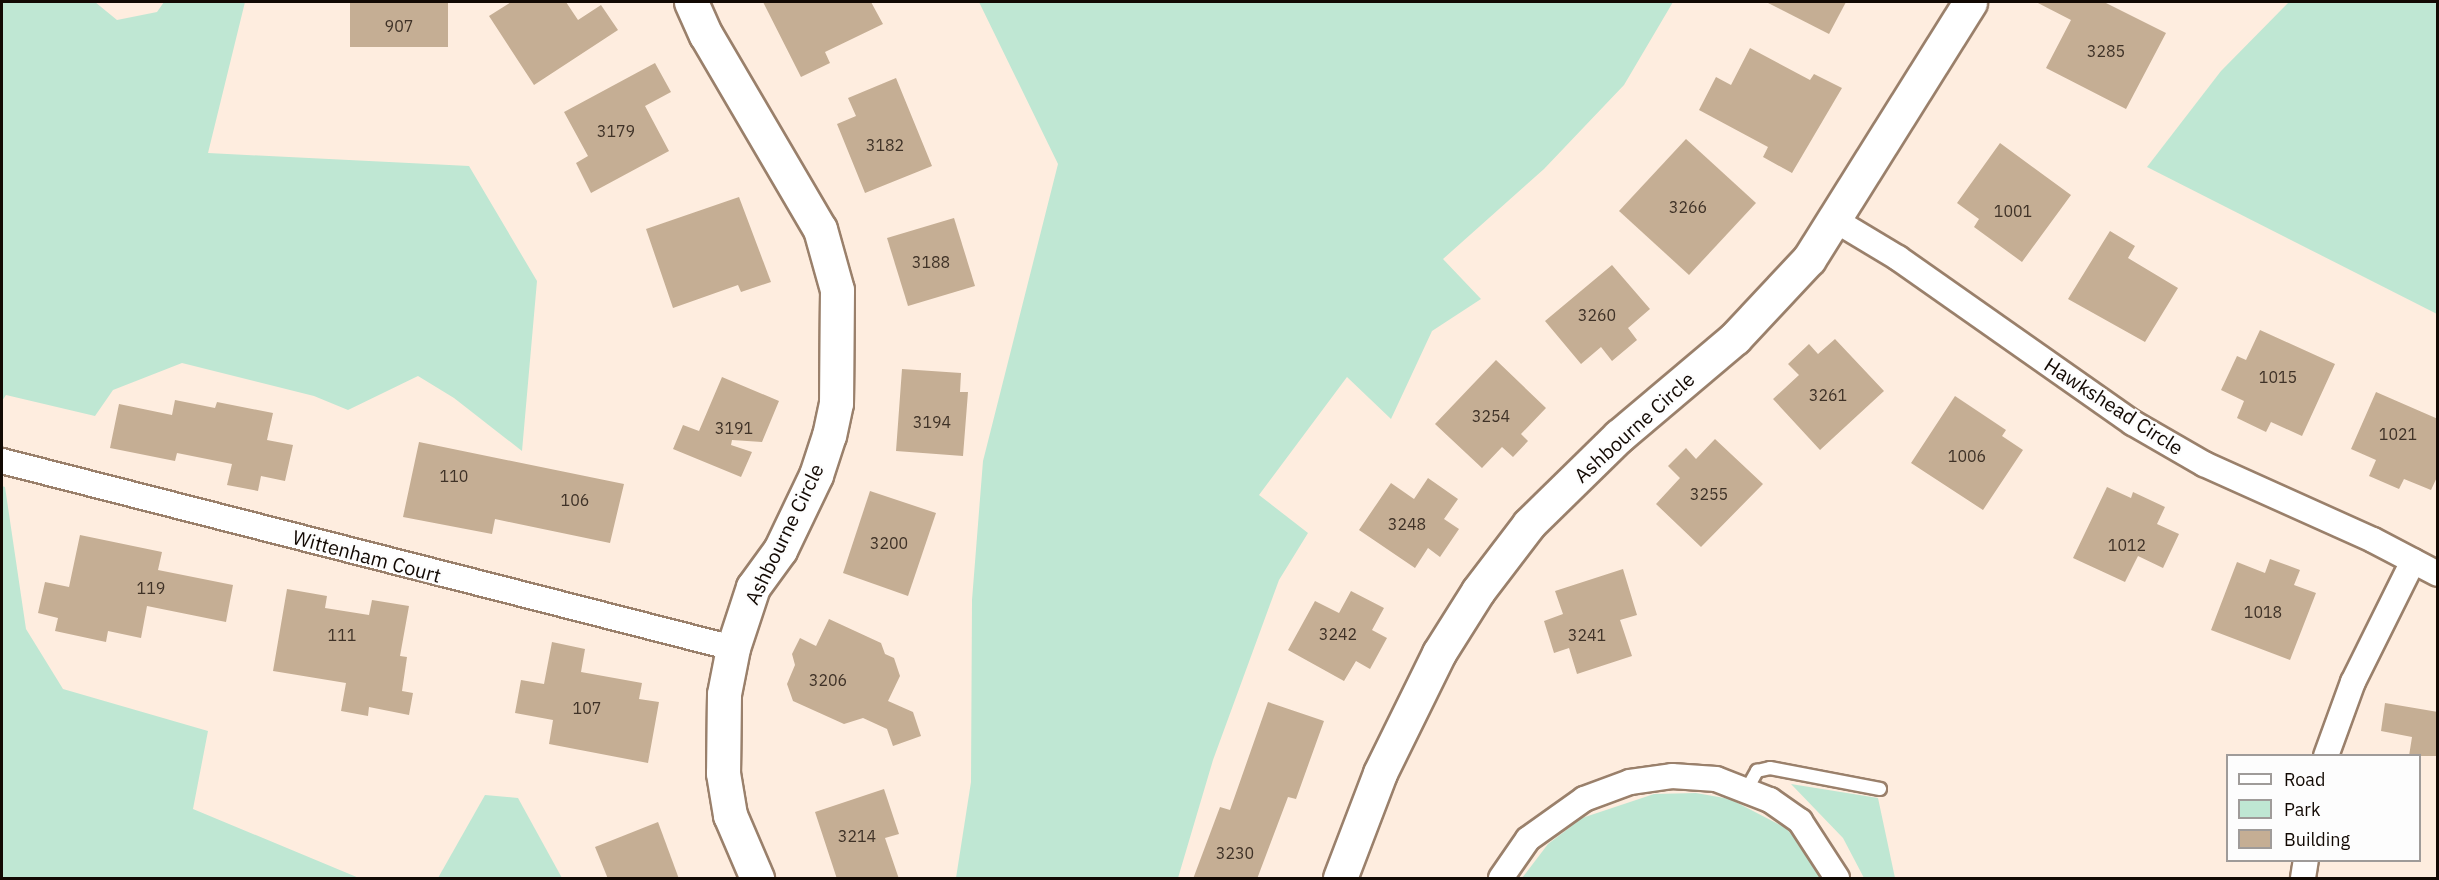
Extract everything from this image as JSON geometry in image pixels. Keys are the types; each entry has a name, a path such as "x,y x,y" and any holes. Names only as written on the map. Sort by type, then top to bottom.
{"street":[{"name":"Ashbourne Circle","path":"691,2 706,35 820,229 837,290 836,403 829,435 816,475 780,550 753,587 733,648 724,694 723,773 730,815 757,879"},
{"name":"Ashbourne Circle","path":"1340,879 1380,773 1439,653 1478,591 1529,524 1619,436 1735,338 1809,259 1970,2"},
{"name":"Hawkshead Circle","path":"1833,219 1898,258 2133,423 2204,464 2438,574"},
{"name":"Wittenham Court","path":"2,461 733,648"},
{"path":"2327,754 2353,682 2413,561"},
{"path":"1501,879 1528,839 1584,799 1630,782 1672,776 1716,779 1747,789 1800,821 1836,879"},
{"path":"2303,879 2306,862"}],"lane":[{"path":"1747,789 1757,771 1770,768 1880,789"}],"green space":[{"path":"2,2 95,2 117,20 157,12 164,2 245,2 208,153 469,166 537,281 522,451 454,398 418,376 348,410 314,396 182,363 113,390 95,416 6,395 2,401"},
{"path":"979,2 1673,2 1624,85 1544,169 1443,259 1481,299 1432,331 1391,419 1347,377 1259,495 1308,533 1279,580 1213,760 1178,878 956,878 971,782 972,600 983,461 1058,164"},
{"path":"2289,2 2437,2 2437,314 2147,167 2221,71"},
{"path":"2,486 5,487 26,629 63,689 208,731 193,809 359,878 2,878"},
{"path":"1791,784 1878,798 1895,878 1864,878 1843,838"},
{"path":"1696,793 1730,799 1786,828 1805,850 1822,878 1522,878 1548,844 1582,818 1654,794"},
{"path":"485,795 518,798 562,878 438,878"}],"building":[{"path":"350,2 448,2 448,47 350,47"},
{"path":"511,2 566,2 578,20 601,5 618,30 534,85 489,16"},
{"path":"763,2 871,2 883,24 825,52 830,63 801,77"},
{"path":"1766,2 1846,2 1829,34"},
{"path":"2036,2 2104,2 2166,33 2126,109 2046,68 2071,20"},
{"path":"1750,48 1810,80 1814,74 1842,88 1792,173 1763,157 1768,147 1699,110 1716,77 1731,85"},
{"path":"655,63 671,92 645,106 669,151 591,193 576,163 588,156 564,112"},
{"path":"896,78 932,166 865,193 837,124 856,116 848,98"},
{"path":"1686,139 1756,203 1689,275 1619,211"},
{"path":"2000,143 2071,195 2022,262 1974,227 1979,219 1957,203"},
{"path":"739,197 771,282 741,292 738,285 673,308 646,229"},
{"path":"954,218 975,286 908,306 887,238"},
{"path":"2110,231 2135,246 2128,258 2178,288 2145,342 2068,299"},
{"path":"1612,265 1650,309 1628,328 1637,340 1612,361 1601,347 1581,364 1545,321"},
{"path":"2260,330 2335,364 2302,436 2271,422 2266,432 2237,418 2244,401 2221,390 2237,356 2246,360"},
{"path":"1835,339 1884,391 1820,450 1773,399 1799,375 1788,364 1809,344 1818,354"},
{"path":"1496,360 1546,408 1521,434 1528,441 1513,457 1502,447 1482,468 1435,424"},
{"path":"902,369 961,373 960,392 968,392 963,456 896,451"},
{"path":"722,377 779,401 762,442 732,440 731,445 752,452 741,477 673,449 683,425 699,431"},
{"path":"2376,392 2438,419 2438,475 2431,490 2404,479 2399,489 2369,476 2376,460 2351,449"},
{"path":"1955,396 2006,430 2002,436 2023,450 1983,510 1911,463"},
{"path":"175,400 215,408 217,402 273,413 267,440 293,445 285,481 261,476 258,491 227,485 232,464 177,453 175,461 110,448 119,404 172,415"},
{"path":"1715,439 1763,484 1701,547 1656,504 1680,478 1668,466 1686,448 1696,459"},
{"path":"419,442 624,484 610,543 495,519 492,534 403,517"},
{"path":"1428,478 1458,499 1444,519 1459,529 1440,557 1428,548 1415,568 1359,530 1391,483 1414,499"},
{"path":"2107,487 2131,498 2133,492 2165,507 2157,524 2179,534 2163,568 2138,556 2125,582 2073,558"},
{"path":"870,491 936,513 908,596 843,573"},
{"path":"80,535 162,552 158,570 233,585 226,622 147,606 141,638 108,631 106,642 55,631 58,618 38,613 45,582 69,587"},
{"path":"2270,559 2300,570 2294,585 2316,593 2290,660 2211,630 2237,562 2265,573"},
{"path":"1623,569 1637,615 1620,620 1632,656 1577,674 1569,648 1554,653 1544,621 1563,614 1555,591"},
{"path":"287,589 327,596 325,608 369,615 372,600 409,606 400,656 407,657 402,691 413,693 409,715 369,707 368,716 341,711 346,683 273,671"},
{"path":"1351,591 1384,608 1372,630 1387,638 1370,669 1356,661 1344,681 1288,650 1315,601 1339,613"},
{"path":"829,619 881,643 885,654 894,658 900,676 888,701 913,712 921,736 893,746 887,729 863,718 844,724 793,701 787,684 795,665 792,654 800,638 816,646"},
{"path":"552,642 585,649 581,672 642,683 639,699 659,702 648,763 549,744 553,720 515,713 521,680 544,684"},
{"path":"1268,702 1324,721 1296,799 1288,797 1257,879 1193,879 1220,807 1230,810"},
{"path":"2385,703 2438,712 2438,756 2409,754 2412,737 2381,731"},
{"path":"884,789 899,834 885,838 899,879 837,879 815,812"},
{"path":"658,822 679,879 608,879 595,847"}]}
